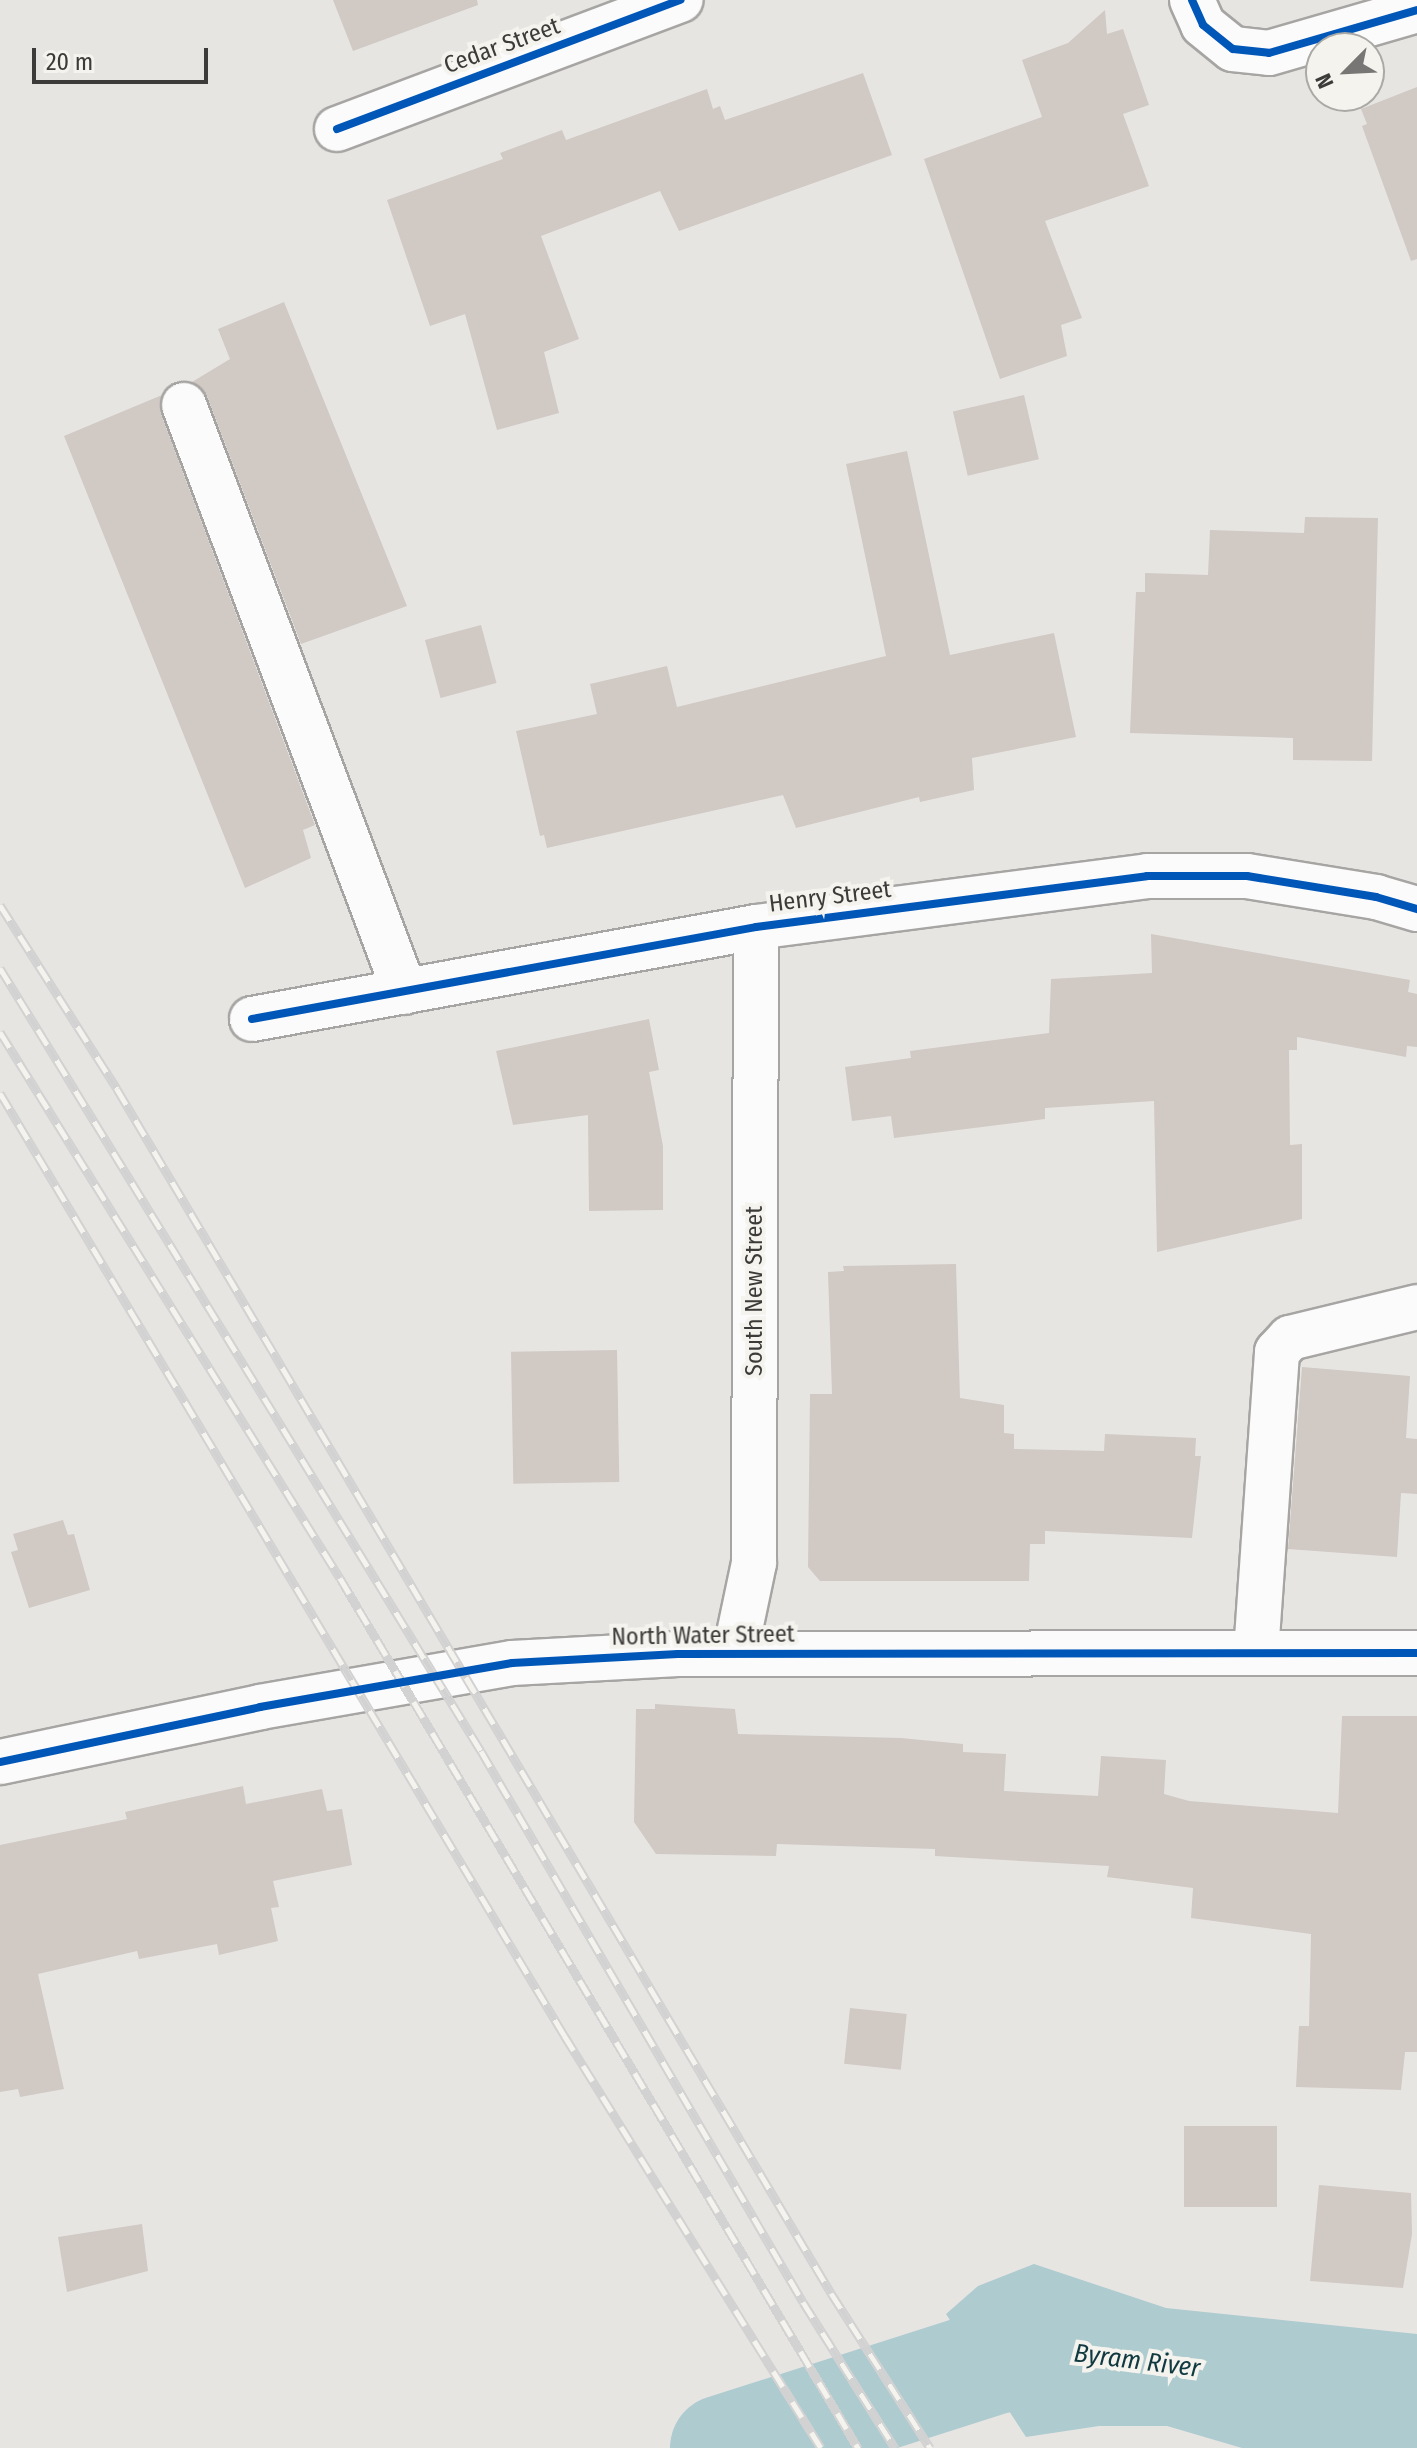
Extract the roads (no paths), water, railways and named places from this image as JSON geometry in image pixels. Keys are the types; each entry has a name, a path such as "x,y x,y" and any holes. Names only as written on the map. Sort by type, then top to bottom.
{"street":[{"name":"Cedar Street","path":"337,129 681,0"},
{"path":"1192,0 1203,25 1233,49 1269,53 1311,45 1417,10"},
{"path":"184,405 405,992"},
{"name":"Henry Street","path":"252,1019 756,927 1147,876 1247,876 1376,897 1417,909"},
{"name":"South New Street","path":"735,1653 754,1563 756,927"},
{"path":"1256,1653 1277,1352 1290,1338 1417,1307"},
{"name":"North Water Street","path":"0,1762 260,1707 512,1663 735,1653 1417,1653"}],"water":[{"path":"1034,2264 1166,2308 1417,2334 1417,2448 1242,2448 1167,2426 1099,2426 1026,2437 946,2314 978,2286"}],"waterway":[{"name":"Byram River","path":"723,2448 999,2360 1078,2351 1125,2356"}],"railway":[{"path":"0,905 117,1089 831,2293 930,2448"},
{"path":"0,968 481,1751 803,2302 895,2448"},
{"path":"0,1032 340,1578 858,2448"},
{"path":"0,1093 564,2035 821,2448"}]}
